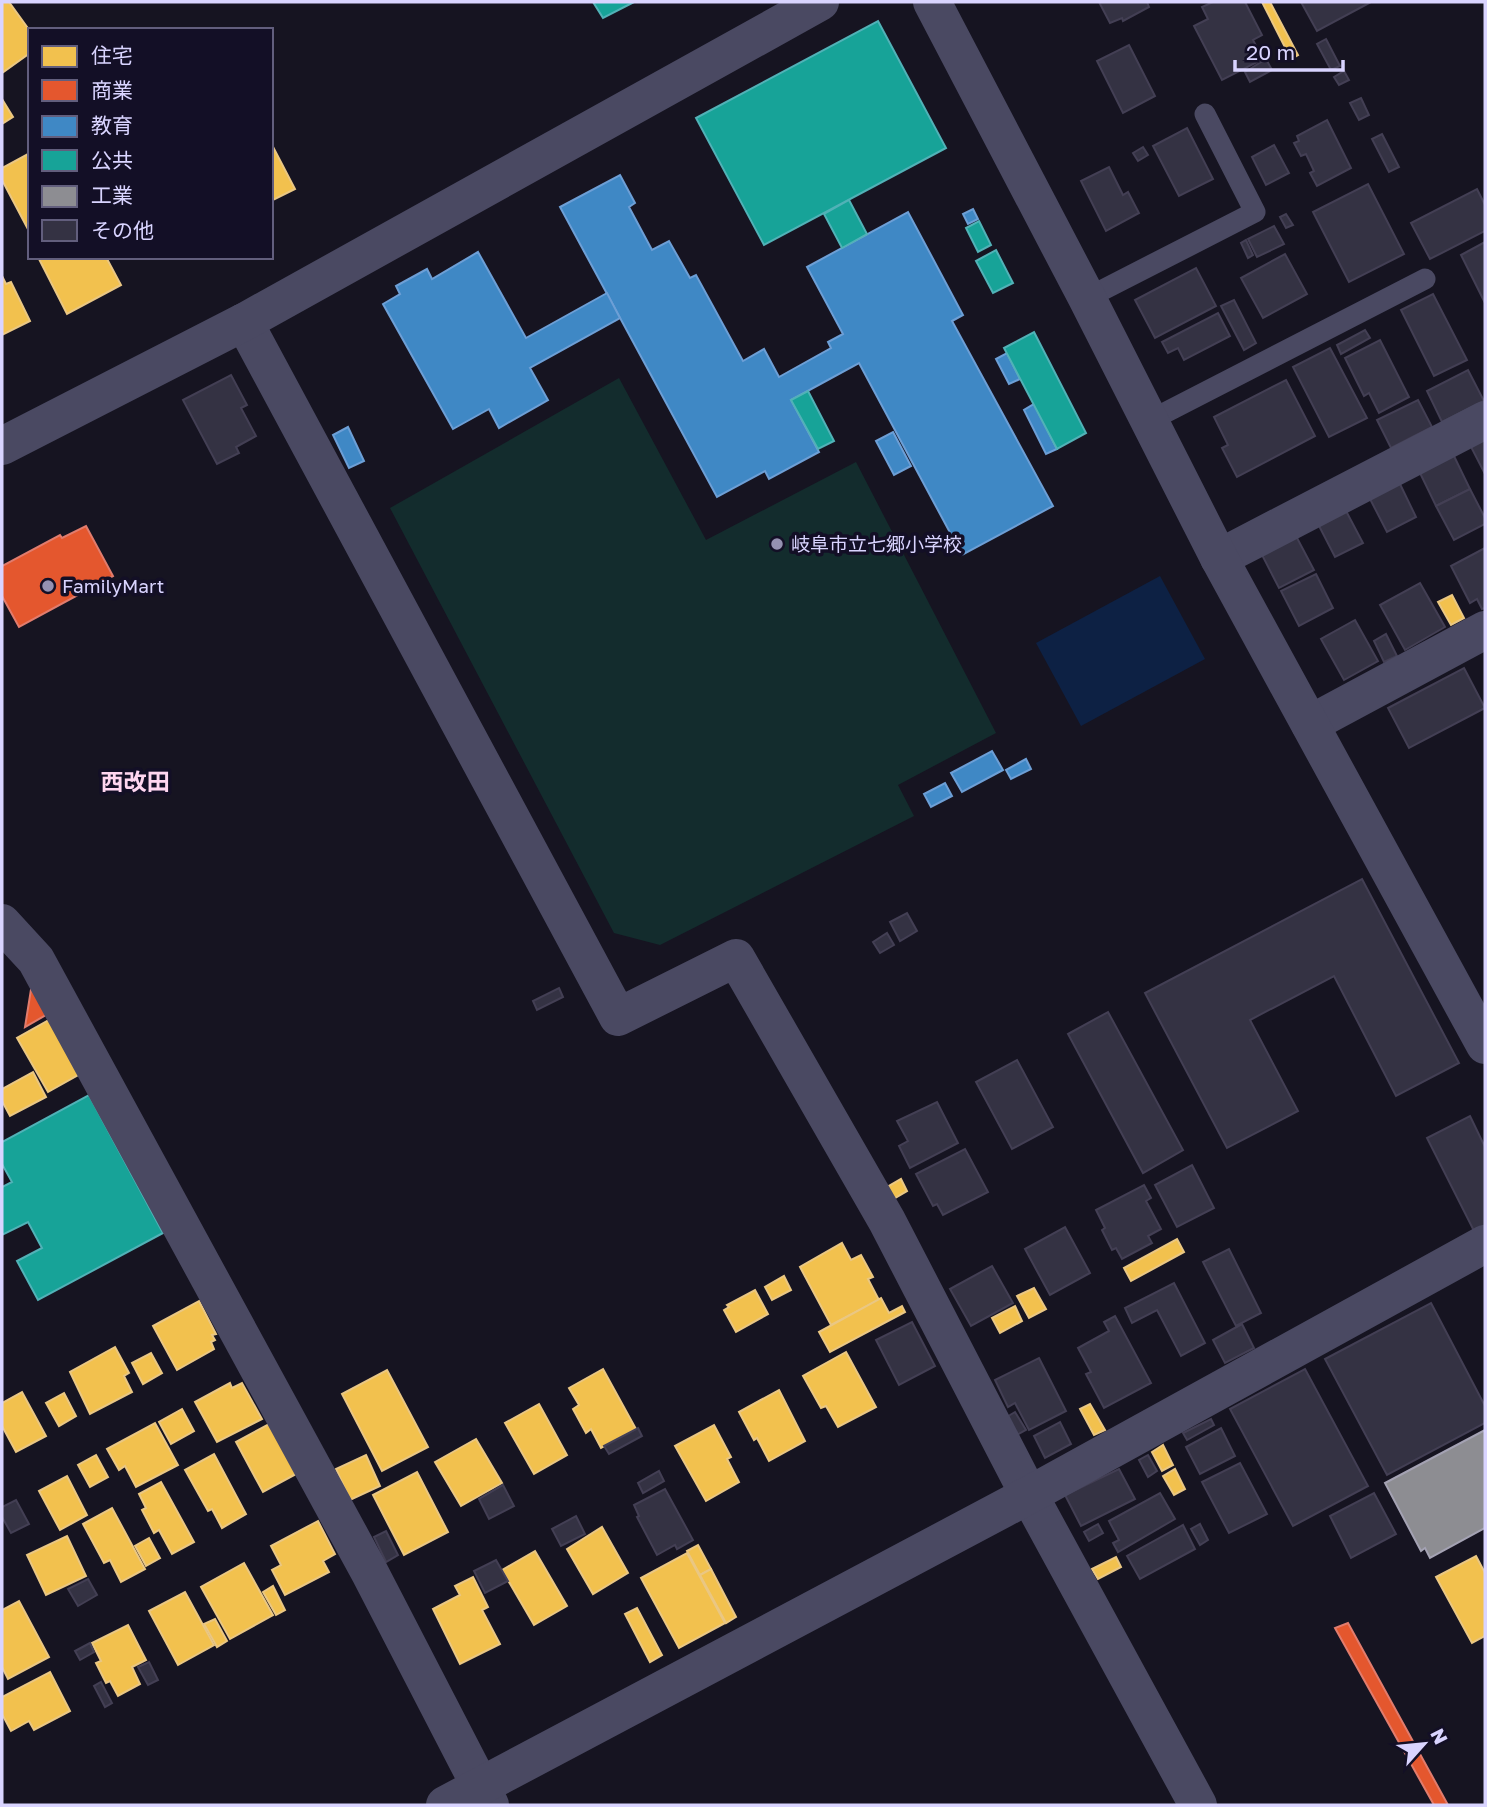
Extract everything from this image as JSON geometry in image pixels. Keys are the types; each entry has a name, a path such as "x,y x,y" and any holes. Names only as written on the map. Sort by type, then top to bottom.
{"street":[{"path":"2,446 244,322 820,2"},
{"path":"932,2 1219,558 1485,1045"},
{"path":"244,322 618,1017 736,958 887,1221 1029,1495 1198,1805"},
{"path":"1219,558 1485,420"},
{"path":"1310,724 1485,631"},
{"path":"2,923 36,960 370,1573 485,1796"},
{"path":"445,1805 485,1796 1485,1244"}],"lane":[{"path":"1087,299 1255,212 1205,114"},
{"path":"1149,421 1425,279"}],"green space":[{"path":"619,378 706,540 856,462 996,733 898,785 914,816 660,945 614,933 390,508"}],"water":[{"path":"1160,576 1205,659 1081,726 1036,643"}],"building: 住宅":[{"path":"2,2 9,2 28,28 28,54 2,73"},
{"path":"1262,2 1270,2 1298,55 1291,59"},
{"path":"2,99 13,117 2,124"},
{"path":"273,147 295,189 273,200"},
{"path":"28,154 28,229 2,180 2,168"},
{"path":"39,259 107,259 121,285 67,314"},
{"path":"2,276 6,284 11,282 30,321 2,335"},
{"path":"1452,595 1464,618 1451,625 1438,602"},
{"path":"56,1016 87,1070 48,1092 17,1038"},
{"path":"33,1072 46,1097 10,1116 2,1101 2,1089"},
{"path":"901,1179 907,1191 888,1202 882,1190"},
{"path":"1177,1239 1184,1252 1131,1281 1124,1268"},
{"path":"842,1243 851,1260 861,1255 873,1277 868,1279 879,1300 831,1325 800,1267"},
{"path":"784,1276 791,1290 772,1300 765,1287"},
{"path":"1034,1288 1046,1309 1029,1318 1017,1296"},
{"path":"755,1290 768,1314 736,1332 724,1310 729,1307 727,1305"},
{"path":"881,1298 889,1313 902,1306 905,1312 830,1352 819,1332"},
{"path":"199,1301 216,1334 212,1335 215,1340 211,1342 214,1349 177,1370 153,1326"},
{"path":"1015,1306 1022,1321 1000,1333 992,1318"},
{"path":"115,1347 129,1373 124,1376 132,1392 90,1414 70,1372"},
{"path":"846,1352 876,1407 838,1427 826,1406 821,1408 803,1376"},
{"path":"151,1353 162,1373 143,1384 132,1363"},
{"path":"603,1369 636,1429 601,1448 591,1429 586,1433 573,1409 579,1405 569,1388"},
{"path":"387,1370 428,1447 382,1471 342,1394"},
{"path":"230,1383 232,1388 242,1383 262,1419 217,1442 195,1402"},
{"path":"779,1390 805,1441 769,1461 739,1412"},
{"path":"22,1392 46,1436 16,1452 2,1426 2,1403"},
{"path":"64,1393 76,1416 59,1426 46,1403"},
{"path":"539,1404 567,1455 534,1474 505,1423"},
{"path":"1090,1404 1105,1430 1094,1435 1080,1409"},
{"path":"182,1409 194,1431 171,1444 159,1422"},
{"path":"155,1423 178,1465 136,1487 125,1466 119,1470 107,1449"},
{"path":"269,1424 296,1474 263,1492 236,1442"},
{"path":"714,1425 731,1457 727,1459 739,1482 706,1501 675,1446"},
{"path":"476,1439 502,1483 461,1506 435,1462"},
{"path":"1163,1445 1173,1465 1162,1471 1152,1452"},
{"path":"214,1454 246,1514 222,1528 212,1509 208,1511 185,1470"},
{"path":"96,1455 108,1477 90,1487 78,1465"},
{"path":"366,1455 380,1486 350,1500 336,1469"},
{"path":"1175,1469 1185,1489 1174,1495 1163,1476"},
{"path":"417,1472 448,1532 404,1555 373,1495"},
{"path":"67,1476 87,1515 60,1530 39,1491"},
{"path":"161,1482 194,1542 172,1554 159,1530 154,1533 142,1510 146,1508 139,1494"},
{"path":"112,1508 145,1569 121,1582 110,1560 104,1563 83,1524"},
{"path":"318,1521 335,1554 323,1561 329,1572 285,1595 272,1570 281,1565 271,1546"},
{"path":"602,1527 628,1573 593,1594 567,1549"},
{"path":"67,1536 86,1576 46,1595 27,1555"},
{"path":"149,1538 160,1558 146,1566 135,1546"},
{"path":"698,1545 711,1569 700,1575 687,1551"},
{"path":"535,1551 567,1606 534,1625 502,1570"},
{"path":"687,1553 725,1623 679,1648 641,1578"},
{"path":"1476,1556 1485,1573 1485,1636 1472,1643 1436,1577"},
{"path":"1116,1557 1121,1567 1098,1579 1092,1569"},
{"path":"244,1563 273,1615 230,1639 201,1587"},
{"path":"711,1569 736,1617 726,1623 700,1575"},
{"path":"473,1577 488,1607 482,1610 500,1644 460,1664 433,1609 460,1595 455,1586"},
{"path":"273,1586 285,1610 276,1615 263,1592"},
{"path":"185,1592 214,1645 178,1665 149,1611"},
{"path":"19,1601 49,1657 8,1679 2,1667 2,1610"},
{"path":"637,1608 662,1655 650,1662 625,1614"},
{"path":"215,1619 227,1641 217,1647 204,1624"},
{"path":"128,1625 146,1660 132,1667 140,1684 118,1696 110,1681 106,1683 96,1663 101,1661 92,1643"},
{"path":"50,1672 70,1711 34,1730 29,1721 11,1731 2,1714 2,1697"}],"building: 商業":[{"name":"FamilyMart","path":"86,526 113,576 19,627 2,596 2,566 60,535 62,538"},
{"path":"33,977 53,1011 25,1027"},
{"path":"1348,1623 1448,1805 1434,1805 1335,1628"}],"building: 教育":[{"path":"620,175 635,203 629,207 652,250 669,241 690,278 696,275 743,361 764,349 779,377 831,348 828,342 843,334 807,267 908,212 963,315 952,321 1053,506 962,555 859,363 791,400 819,452 769,479 765,471 717,497 560,207"},
{"path":"973,209 978,219 968,224 963,214"},
{"path":"478,252 526,338 607,293 620,318 530,368 548,400 499,428 489,409 453,429 383,304 400,294 396,286 427,269 432,279"},
{"path":"1007,353 1020,379 1009,384 996,359"},
{"path":"1034,404 1057,449 1046,454 1024,410"},
{"path":"348,427 364,461 349,468 333,435"},
{"path":"893,432 911,466 894,475 876,441"},
{"path":"992,751 1003,770 962,792 951,773"},
{"path":"1026,759 1031,769 1011,779 1006,770"},
{"path":"945,783 952,796 931,807 924,794"}],"building: 公共":[{"path":"593,2 634,2 603,18"},
{"path":"878,21 946,148 764,245 696,118"},
{"path":"849,200 867,234 842,248 824,214"},
{"path":"979,221 991,245 978,252 966,228"},
{"path":"996,250 1013,283 993,293 976,261"},
{"path":"1034,332 1086,433 1057,449 1004,348"},
{"path":"808,391 834,441 818,449 791,400"},
{"path":"89,1095 163,1233 38,1300 17,1261 42,1248 28,1222 2,1235 2,1187 12,1182 2,1164 2,1142"}],"building: 工業":[{"path":"1485,1430 1485,1528 1430,1558 1425,1548 1421,1551 1385,1483"}],"building: その他":[{"path":"1099,2 1147,2 1149,7 1123,21 1122,18 1110,23"},
{"path":"1213,2 1245,2 1262,35 1253,40 1263,59 1222,80 1194,26 1208,19 1202,7"},
{"path":"1301,2 1371,2 1317,31"},
{"path":"1326,39 1340,66 1331,70 1317,44"},
{"path":"1129,45 1155,96 1123,113 1097,61"},
{"path":"1266,59 1272,70 1250,82 1245,72"},
{"path":"1344,71 1349,80 1339,85 1334,77"},
{"path":"1361,98 1369,115 1359,120 1350,103"},
{"path":"1327,120 1351,168 1317,186 1310,173 1314,171 1306,154 1301,156 1294,143 1299,141 1297,136"},
{"path":"1187,128 1213,179 1179,196 1153,146"},
{"path":"1382,134 1399,167 1389,172 1372,139"},
{"path":"1274,145 1289,173 1266,185 1252,157"},
{"path":"1143,147 1148,155 1138,161 1133,153"},
{"path":"1109,167 1123,195 1128,192 1139,213 1106,231 1081,181"},
{"path":"1368,184 1404,254 1349,282 1313,212"},
{"path":"1477,189 1485,205 1485,231 1430,259 1411,223"},
{"path":"1286,214 1293,225 1286,228 1280,217"},
{"path":"1274,226 1284,244 1257,257 1248,239"},
{"path":"1246,240 1253,255 1248,258 1241,243"},
{"path":"1485,242 1485,303 1461,255"},
{"path":"1285,254 1307,294 1263,318 1241,278"},
{"path":"1196,268 1216,306 1155,338 1135,300"},
{"path":"1433,294 1467,360 1434,376 1401,310"},
{"path":"1234,300 1256,343 1244,350 1221,306"},
{"path":"1218,313 1230,336 1184,360 1178,348 1168,353 1162,342"},
{"path":"1365,330 1370,338 1341,354 1337,345"},
{"path":"1380,340 1409,397 1379,413 1369,393 1364,396 1345,358"},
{"path":"1330,348 1367,418 1329,437 1293,367"},
{"path":"1468,370 1484,401 1442,422 1427,391"},
{"path":"231,375 247,405 241,408 256,436 236,447 239,453 217,464 183,400"},
{"path":"1286,380 1315,436 1237,477 1222,448 1228,445 1214,417"},
{"path":"1418,400 1432,427 1391,448 1377,420"},
{"path":"1485,434 1485,474 1469,443"},
{"path":"1453,454 1470,489 1436,506 1419,471"},
{"path":"1399,482 1416,517 1387,532 1369,497"},
{"path":"1470,489 1485,518 1485,524 1454,540 1436,506"},
{"path":"1345,509 1363,543 1335,557 1318,524"},
{"path":"1296,536 1314,570 1279,588 1261,553"},
{"path":"1485,548 1485,608 1482,609 1477,599 1470,603 1451,566"},
{"path":"1316,574 1333,608 1299,626 1281,591"},
{"path":"1420,583 1445,627 1405,650 1380,605"},
{"path":"1355,620 1378,661 1344,680 1321,639"},
{"path":"1386,634 1397,656 1384,662 1374,641"},
{"path":"1464,668 1485,708 1409,748 1388,708"},
{"path":"1362,879 1459,1063 1396,1096 1334,976 1250,1020 1298,1111 1227,1148 1145,993"},
{"path":"907,913 917,931 900,941 890,922"},
{"path":"887,933 894,945 880,953 873,942"},
{"path":"559,988 563,997 537,1010 533,1001"},
{"path":"1108,1012 1183,1150 1143,1173 1068,1034"},
{"path":"1017,1060 1053,1127 1012,1149 976,1082"},
{"path":"937,1102 958,1143 910,1168 899,1146 908,1141 897,1121"},
{"path":"1470,1116 1485,1147 1485,1225 1474,1231 1427,1138"},
{"path":"965,1149 988,1192 943,1215 937,1204 933,1206 916,1174"},
{"path":"1192,1165 1214,1208 1177,1227 1155,1185"},
{"path":"1144,1185 1151,1198 1146,1201 1161,1229 1148,1236 1152,1243 1122,1259 1116,1248 1112,1250 1096,1210"},
{"path":"1065,1227 1090,1273 1050,1295 1025,1249"},
{"path":"1229,1249 1261,1313 1236,1326 1203,1262"},
{"path":"992,1266 1013,1303 971,1326 950,1289"},
{"path":"1174,1283 1205,1343 1181,1356 1157,1310 1132,1323 1125,1308"},
{"path":"1431,1303 1485,1406 1485,1423 1387,1475 1325,1359"},
{"path":"1115,1316 1151,1383 1104,1408 1086,1374 1091,1372 1078,1348 1109,1331 1104,1322"},
{"path":"912,1322 935,1366 899,1385 876,1340"},
{"path":"1242,1324 1254,1348 1225,1363 1213,1340"},
{"path":"1039,1358 1066,1411 1029,1430 1015,1403 1008,1407 995,1380"},
{"path":"1305,1369 1368,1486 1293,1526 1230,1409"},
{"path":"1015,1412 1026,1430 1015,1436 1005,1418"},
{"path":"1211,1419 1214,1425 1187,1440 1183,1433"},
{"path":"1060,1422 1071,1444 1045,1458 1034,1436"},
{"path":"638,1428 642,1436 609,1454 604,1446"},
{"path":"1221,1428 1235,1456 1200,1474 1186,1447"},
{"path":"1148,1455 1157,1471 1148,1477 1139,1460"},
{"path":"1240,1463 1267,1514 1229,1533 1202,1482"},
{"path":"1119,1469 1135,1499 1081,1526 1065,1495"},
{"path":"659,1471 664,1481 643,1493 638,1483"},
{"path":"503,1485 514,1506 489,1519 479,1499"},
{"path":"665,1489 693,1540 677,1549 675,1545 657,1555 637,1517 639,1516 634,1505"},
{"path":"1160,1493 1175,1519 1118,1552 1113,1543 1119,1540 1109,1521"},
{"path":"1374,1493 1396,1534 1351,1558 1330,1516"},
{"path":"16,1500 29,1524 11,1533 2,1517 2,1507"},
{"path":"576,1516 585,1534 561,1546 552,1529"},
{"path":"1098,1524 1103,1533 1089,1541 1084,1532"},
{"path":"1200,1524 1208,1540 1200,1545 1191,1529"},
{"path":"1183,1525 1195,1549 1140,1579 1127,1556"},
{"path":"386,1531 398,1555 386,1562 374,1537"},
{"path":"496,1560 508,1581 485,1593 474,1571"},
{"path":"88,1579 97,1595 78,1606 68,1589"},
{"path":"90,1643 94,1652 80,1660 75,1651"},
{"path":"149,1662 158,1680 148,1685 138,1667"},
{"path":"101,1682 112,1703 105,1707 94,1686"}],"place":[{"name":"岐阜市立七郷小学校","path":"777,544"},
{"name":"FamilyMart","path":"48,586"}],"district":[{"name":"西改田","path":"135,782"}]}
